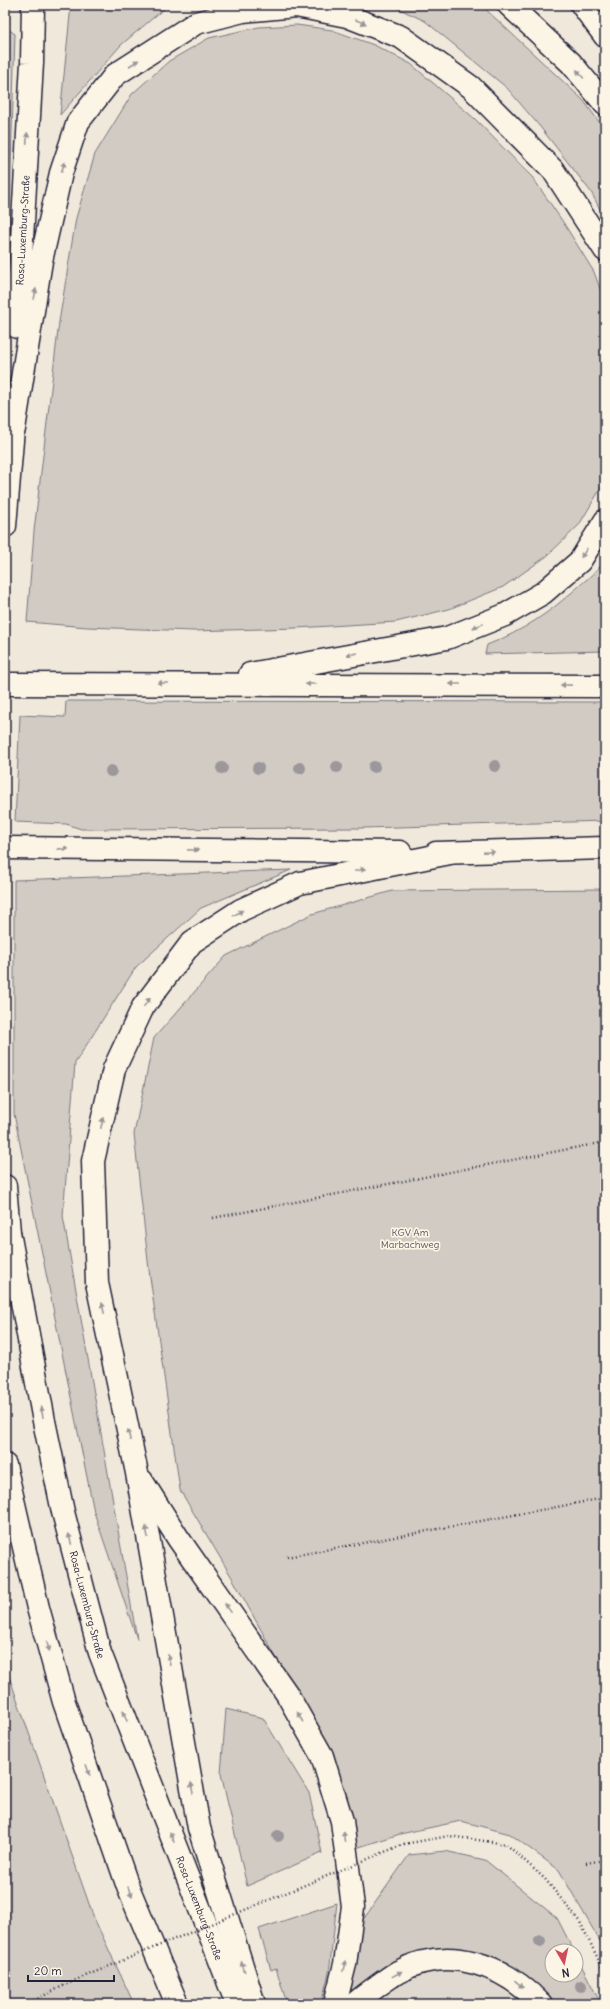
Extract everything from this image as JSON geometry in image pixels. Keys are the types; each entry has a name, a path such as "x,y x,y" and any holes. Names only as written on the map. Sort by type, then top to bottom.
{"highway":[{"path":"509,5 570,63 605,104"},
{"path":"582,5 605,36"},
{"path":"14,429 41,261 62,173 78,122 115,75 196,23 243,11 296,6 347,16 401,37 471,88 553,170 605,250"},
{"name":"Rosa-Luxemburg-Straße","path":"5,526 14,429 33,13"},
{"path":"202,683 447,638 505,615 543,593 580,561 605,521"},
{"path":"5,684 202,683 605,686"},
{"path":"14,848 450,853 605,848"},
{"path":"254,2004 199,1828 137,1473 97,1283 93,1161 114,1069 143,1007 192,942 241,910 300,883 450,853"},
{"name":"Rosa-Luxemburg-Straße","path":"5,1186 9,1232 44,1421 63,1512 100,1653 237,2004"},
{"path":"5,1465 38,1608 64,1702 128,1887 177,2004"},
{"path":"137,1473 178,1538 287,1694 322,1756 342,1821 353,1907 345,1964 335,2004"},
{"path":"5,1534 38,1608"},
{"path":"354,2004 400,1972 428,1961 461,1959 488,1965 516,1980 541,2004"}],"path":[{"path":"213,1218 605,1142"},
{"path":"287,1558 605,1498"},
{"path":"27,2004 71,1982 404,1844 449,1836 506,1844 545,1879 580,1922 605,1973"},
{"path":"586,1863 605,1860"}],"shaded area":[{"path":"442,1971 467,1971 496,1981 525,2004 367,2004 414,1975"}],"green space":[{"path":"5,5 8,5 8,29 15,34 9,232 5,291"},
{"path":"71,5 171,5 166,7 121,45 60,115"},
{"path":"391,5 481,5 583,100 605,130 605,219 591,192 541,128 507,88 425,21"},
{"path":"297,25 332,30 374,45 411,64 475,119 533,178 563,222 594,272 605,302 605,481 579,525 547,556 503,587 449,609 396,622 297,628 193,631 87,627 27,622 34,531 59,322 76,218 95,154 132,94 169,61 209,38 259,27"},
{"path":"605,561 605,651 485,654 487,645 512,634 546,613 588,578"},
{"path":"66,701 605,702 605,821 364,828 81,829 66,824 15,822 20,715 65,717"},
{"path":"291,870 201,908 136,967 75,1063 63,1216 137,1639 94,1512 14,1114 14,880"},
{"name":"KGV Am Marbachweg","path":"605,889 605,1950 559,1870 510,1834 461,1821 400,1834 356,1848 326,1748 234,1581 180,1490 149,1270 134,1134 154,1038 226,956 312,914 392,891"},
{"path":"5,1665 94,1918 134,2004 5,2004"},
{"path":"226,1709 263,1718 309,1793 322,1853 247,1886 221,1774"},
{"path":"445,1851 485,1860 557,1918 570,1943 544,1943 544,1983 584,1983 584,1971 601,2004 555,2004 534,1983 419,1954 383,1967 351,1993 358,1927 409,1855"},
{"path":"337,1903 329,1973 321,2004 287,2004 276,1968 271,1970 259,1929"}]}
